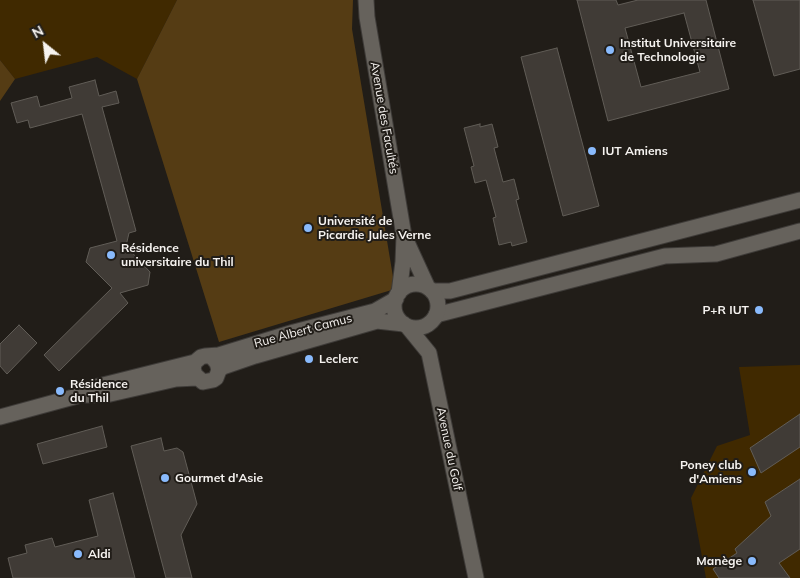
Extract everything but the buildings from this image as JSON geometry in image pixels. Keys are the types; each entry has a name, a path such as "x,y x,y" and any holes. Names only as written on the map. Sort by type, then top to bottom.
{"street":[{"name":"Avenue des Facultés","path":"366,0 367,17 404,236 403,262 397,296"},
{"path":"800,200 450,291 412,285 405,288 397,296 394,304 396,316 406,325 421,328 435,318 665,256 716,254 800,231"},
{"name":"Avenue des Facultés","path":"404,236 430,289"},
{"path":"429,353 438,302 430,289"},
{"name":"Rue Albert Camus","path":"0,417 81,395 95,387 375,311 397,296"},
{"name":"Rue Albert Camus","path":"219,370 224,366 256,356 377,321 406,325"},
{"name":"Avenue du Golf","path":"406,325 429,353 476,578"},
{"path":"212,357 218,363 219,370 216,378 210,382 202,382 197,378 193,368 202,359 212,357"},
{"name":"Rue Albert Camus","path":"81,395 106,396 176,379 197,378"}],"shaded area":[{"path":"0,0 177,0 137,79 97,57 15,79 0,60"},
{"path":"177,0 353,0 352,29 395,289 219,342 137,79"},
{"path":"0,60 15,79 0,101"},
{"name":"Poney club d'Amiens","path":"800,365 800,578 706,578 691,498 717,446 750,435 739,367"}],"place":[{"name":"Institut Universitaire de Technologie","path":"610,50"},
{"name":"IUT Amiens","path":"592,151"},
{"name":"Université de Picardie Jules Verne","path":"308,228"},
{"name":"Résidence universitaire du Thil","path":"111,255"},
{"name":"P+R IUT","path":"759,310"},
{"name":"Leclerc","path":"309,359"},
{"name":"Résidence du Thil","path":"60,391"},
{"name":"Poney club d'Amiens","path":"752,472"},
{"name":"Gourmet d'Asie","path":"165,478"},
{"name":"Aldi","path":"78,554"},
{"name":"Manège","path":"752,561"}]}
